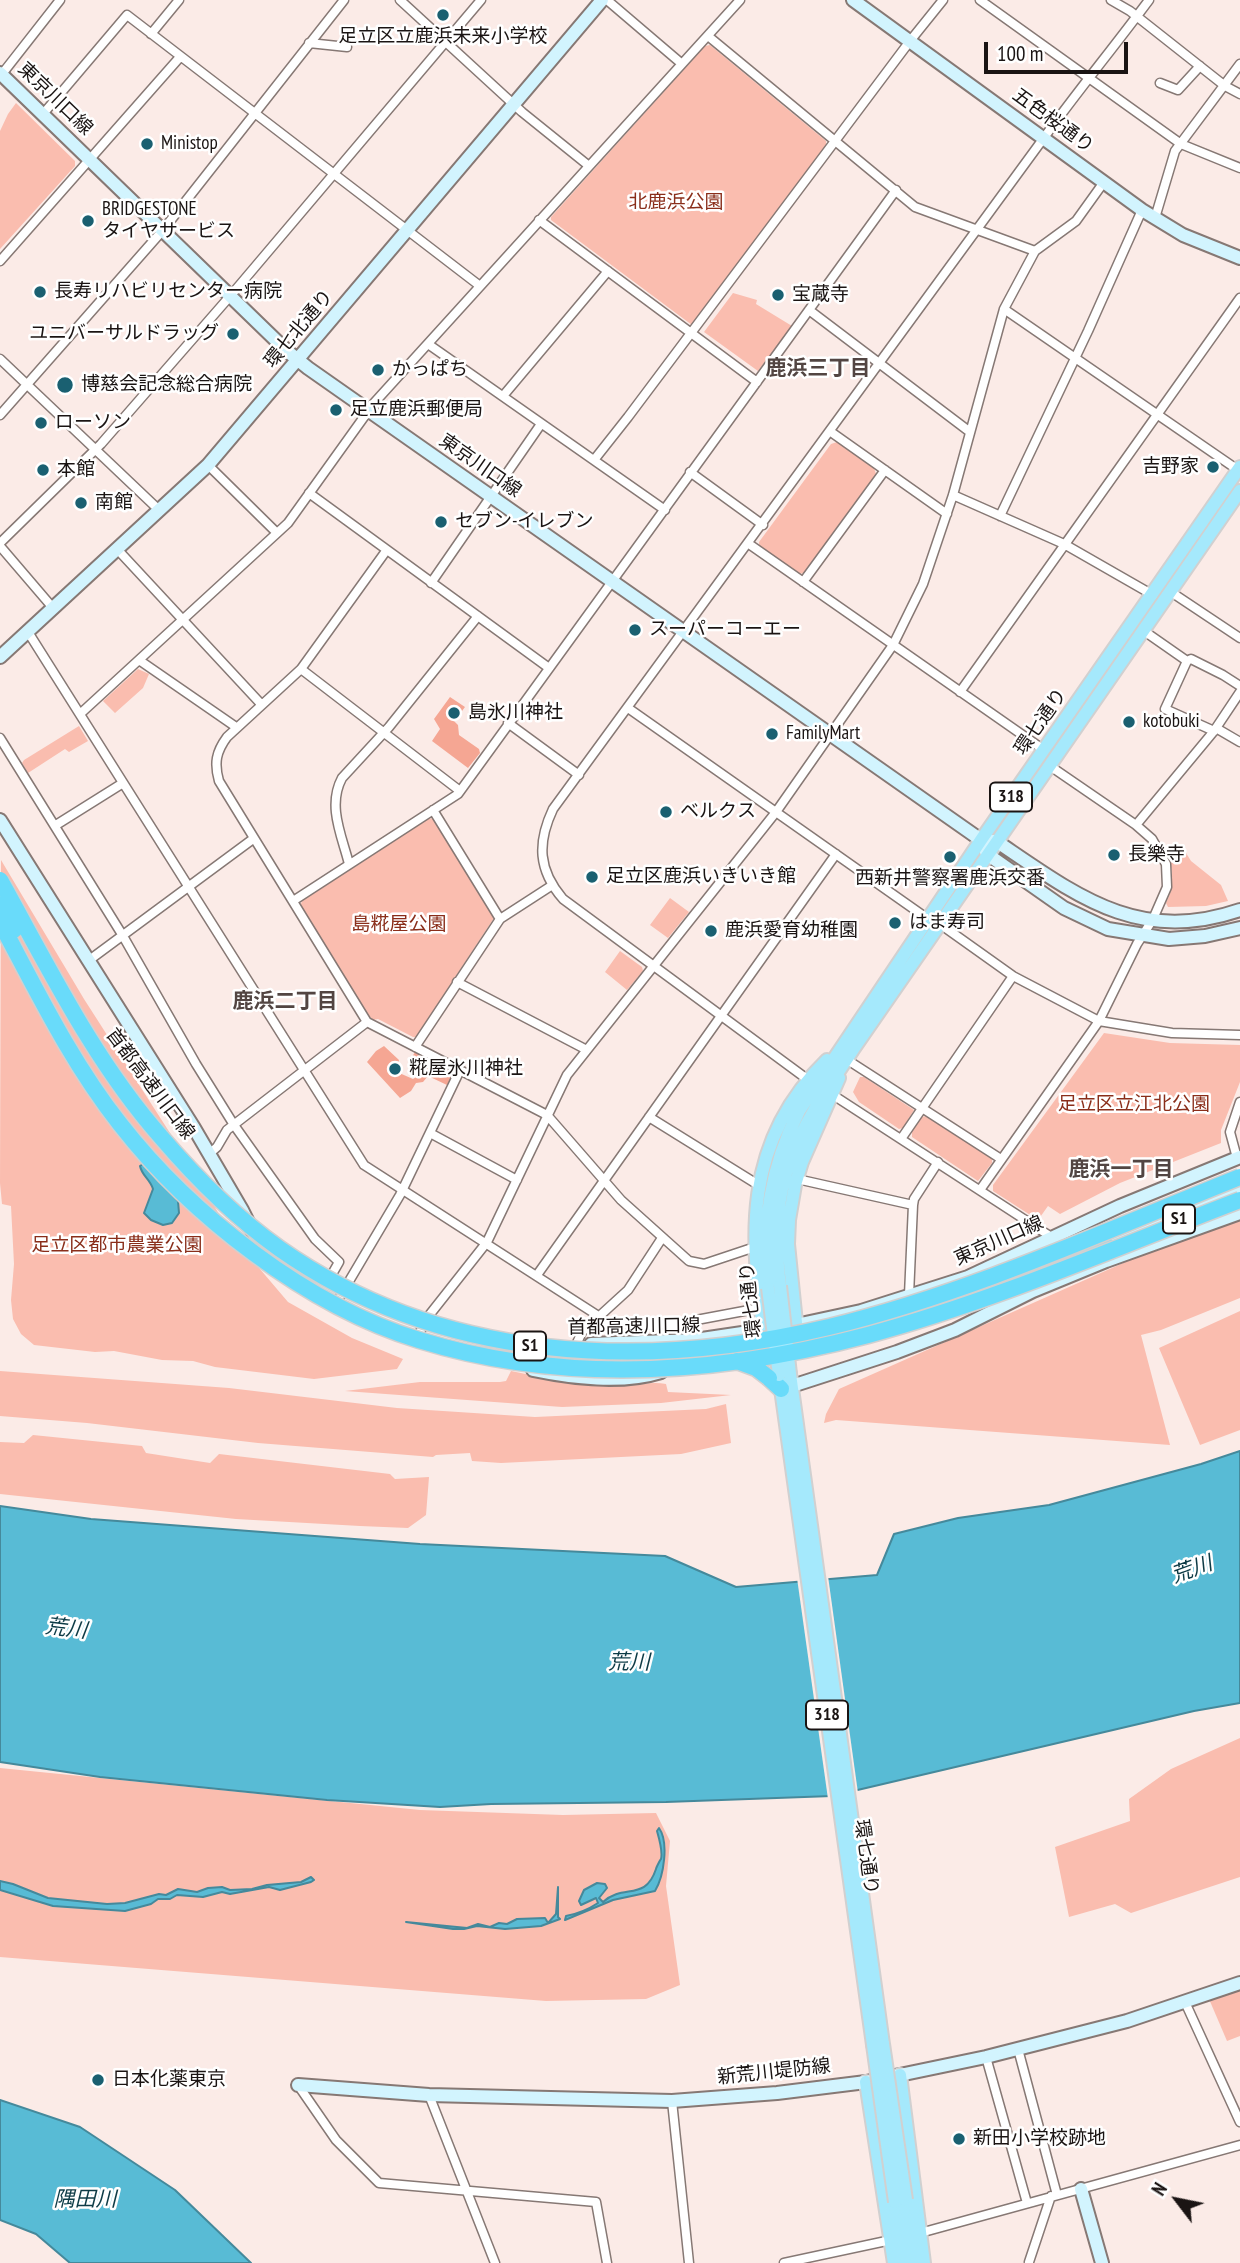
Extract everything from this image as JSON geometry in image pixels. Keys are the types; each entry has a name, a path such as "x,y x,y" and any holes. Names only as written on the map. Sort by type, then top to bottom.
{"highway":[{"name":"首都高速川口線","path":"0,880 104,1062 158,1134 224,1204 279,1248 355,1293 403,1314 471,1334 540,1348 639,1352 713,1346 826,1327 956,1289 1240,1177"},
{"path":"0,905 60,1016 111,1096 160,1158 200,1199 269,1254 349,1302 390,1320 446,1338 527,1355 615,1362 730,1358 756,1368 784,1384"},
{"name":"首都高速川口線","path":"0,922 82,1072 117,1121 167,1179 229,1234 292,1279 372,1322 442,1347 536,1365 582,1369 649,1369 772,1356 838,1342 928,1317 1240,1195"},
{"name":"S1","path":"1059,1260 1119,1242 1240,1195"},
{"path":"1106,1261 1119,1242"},
{"path":"390,1320 407,1331 437,1341 510,1357 580,1365 685,1363"}],"main road":[{"name":"環七通り","path":"774,1287 776,1224 786,1170 798,1138 934,922 981,840 1239,468"},
{"name":"環七通り","path":"915,2263 901,2201 877,2040 784,1384 765,1223 773,1176 780,1152 799,1111 845,1042 988,854 1240,491"},
{"name":"318","path":"766,1346 755,1247 760,1186 771,1141 797,1091 845,1042"},
{"name":"318","path":"798,1342 788,1244 789,1220 797,1179 809,1143 833,1095 843,1063"},
{"path":"900,2075 924,2263"},
{"path":"866,2082 894,2263"},
{"name":"環七通り","path":"901,2201 903,2263"}],"street":[{"path":"1,74 60,0"},
{"path":"151,34 179,0"},
{"path":"0,415 163,230 344,0"},
{"path":"400,0 513,104 589,166"},
{"path":"53,608 0,544 96,450 481,0"},
{"name":"環七北通り","path":"0,657 208,465 601,0"},
{"path":"607,0 682,64"},
{"path":"80,714 288,523 368,411 740,0"},
{"name":"五色桜通り","path":"853,0 1142,210 1183,235 1240,258"},
{"path":"594,460 943,0"},
{"path":"980,0 1181,144 1240,168"},
{"path":"1111,0 1225,86 1240,94"},
{"path":"807,1079 570,906 551,886 543,861 543,837 554,809 682,632 831,432 1043,138 1149,0"},
{"path":"43,114 128,15 480,286"},
{"path":"708,36 915,207 1035,251"},
{"path":"309,43 347,47"},
{"path":"0,261 180,57"},
{"path":"1155,218 1175,151 1240,64"},
{"path":"1160,83 1178,90 1200,66"},
{"name":"東京川口線","path":"1,74 298,360 981,840 988,854"},
{"path":"414,1343 427,1318 487,1242 567,1075 776,812 892,645 923,584 947,514 1004,309 1035,251 1076,221 1104,182"},
{"path":"293,901 460,791 896,190"},
{"path":"1000,516 1142,210"},
{"path":"539,220 757,382"},
{"path":"502,396 608,271"},
{"path":"960,692 1240,298"},
{"path":"1004,309 1239,468"},
{"path":"809,310 970,432"},
{"path":"428,344 665,510"},
{"path":"0,359 159,510"},
{"path":"430,583 541,424"},
{"path":"831,432 947,514"},
{"path":"208,465 277,533"},
{"path":"803,582 885,470"},
{"path":"690,472 763,525"},
{"path":"309,494 549,668"},
{"path":"953,495 1064,544 1153,595"},
{"path":"749,544 1044,750"},
{"path":"117,549 261,704"},
{"path":"386,551 301,669 236,727 220,748 215,760 216,772 223,789 367,1022 547,1115 621,1200 685,1258 700,1264 755,1247"},
{"path":"1171,592 1240,638"},
{"path":"349,864 335,813 336,789 342,778 383,733 478,616"},
{"path":"1144,631 1187,662"},
{"path":"28,632 363,1165 487,1242 608,1325 655,1326 760,1308"},
{"path":"1240,686 1191,659 1187,662 1165,709 1240,742"},
{"path":"139,660 236,727"},
{"path":"301,669 460,791"},
{"path":"1136,825 1215,730 1240,692"},
{"path":"628,708 1013,976 1099,1021 1172,1033 1240,1035"},
{"path":"508,723 579,775"},
{"path":"0,738 56,825 234,1125 315,1239 339,1262 331,1276"},
{"path":"981,1190 1099,1021 1167,887 1166,864 1152,839 1050,766"},
{"path":"56,825 123,783"},
{"path":"433,810 500,919"},
{"path":"0,820 242,1210"},
{"path":"88,961 254,839"},
{"path":"981,840 996,841 1086,900 1118,912 1153,919 1195,920 1240,910"},
{"path":"537,1275 836,854"},
{"path":"988,854 1075,915 1108,929 1169,939 1205,936 1240,928"},
{"path":"415,1047 500,919 551,886"},
{"path":"901,1139 1013,976"},
{"path":"457,982 585,1049"},
{"path":"209,1154 217,1147 227,1130 367,1022"},
{"path":"843,1063 1001,1159"},
{"path":"333,1308 403,1190 460,1070"},
{"path":"833,1095 1053,1238"},
{"path":"1239,1158 1230,1132 1240,1102"},
{"path":"649,1117 760,1186"},
{"path":"430,1133 517,1180"},
{"name":"東京川口線","path":"242,1210 278,1244 331,1276 427,1318 521,1340 576,1345 695,1340 796,1325 861,1311 968,1277 1120,1206 1239,1158"},
{"path":"909,1295 914,1199 937,1162"},
{"path":"797,1179 913,1205"},
{"name":"東京川口線","path":"242,1210 255,1237 281,1267 333,1308 362,1323 461,1357 559,1375 634,1378 719,1354 846,1332 908,1314 1016,1278 1240,1195"},
{"path":"784,1384 897,1352 955,1330 1033,1291 1106,1261 1240,1213"},
{"path":"576,1345 582,1332 628,1290 662,1238"},
{"name":"新荒川堤防線","path":"299,2085 429,2095 672,2101 777,2093 866,2082 986,2057 1105,2027 1240,1983"},
{"path":"1185,2002 1240,2122"},
{"path":"1018,2049 1054,2195 1029,2262"},
{"path":"986,2057 1027,2203"},
{"path":"299,2085 336,2140 379,2183 596,2202 607,2263"},
{"path":"429,2095 495,2263"},
{"path":"672,2101 690,2263"},
{"path":"920,2233 1240,2145"},
{"path":"1081,2189 1102,2263"},
{"path":"784,2263 817,2259 891,2240"}],"green space":[{"name":"北鹿浜公園","path":"710,45 826,141 826,145 692,325 551,220 551,217 705,46"},
{"path":"16,103 75,161 75,166 0,249 0,131"},
{"path":"733,293 757,300 756,304 792,326 758,371 704,332"},
{"path":"837,442 874,468 876,474 804,573 799,574 759,546 759,542 831,444"},
{"path":"138,669 149,674 143,688 115,713 103,701"},
{"path":"79,726 88,741 69,752 65,749 28,773 22,763 24,760"},
{"name":"島糀屋公園","path":"435,818 494,918 416,1037 413,1037 378,1019 373,1020 368,1015 300,907 302,901 428,819"},
{"path":"1181,845 1191,861 1221,885 1228,901 1206,906 1168,907 1166,903 1172,877 1167,852"},
{"name":"足立区都市農業公園","path":"1,860 84,999 223,1221 254,1262 288,1302 352,1338 403,1359 397,1369 314,1379 215,1367 193,1361 162,1360 114,1351 95,1352 34,1345 21,1334 13,1319 11,1300 14,1264 11,1206 2,1204 0,1183"},
{"path":"670,898 689,912 668,938 650,925"},
{"path":"620,951 642,967 643,971 627,990 605,972"},
{"name":"足立区立江北公園","path":"1104,1033 1170,1043 1240,1045 1240,1082 1221,1130 1221,1143 1120,1183 1060,1214 1048,1206 1038,1220 993,1191 993,1185"},
{"path":"860,1077 914,1110 903,1128 899,1129 859,1102 853,1092"},
{"path":"926,1116 992,1158 992,1163 978,1181 912,1137 912,1131 922,1117"},
{"path":"1240,1216 1240,1298 1161,1330 1141,1335 1170,1445 836,1420 824,1423 839,1389 1139,1256"},
{"path":"1240,1311 1240,1430 1200,1445 1159,1348"},
{"path":"0,1371 229,1388 397,1408 535,1417 706,1409 726,1404 731,1443 681,1454 501,1463 472,1461 470,1453 433,1457 258,1443 0,1416"},
{"path":"511,1371 583,1382 628,1385 661,1383 666,1384 668,1392 731,1395 661,1403 562,1407 345,1391 420,1382 500,1382 506,1381"},
{"path":"33,1435 142,1446 146,1453 210,1463 219,1454 390,1474 395,1479 429,1477 426,1515 408,1528 360,1526 236,1519 0,1494 0,1442 24,1443"},
{"path":"1240,1738 1240,1877 1131,1913 1115,1904 1069,1917 1055,1847 1130,1821 1129,1799 1171,1769"},
{"path":"0,1768 420,1810 563,1815 656,1813 670,1841 666,1886 680,1985 646,1999 546,2001 0,1957"},
{"path":"1240,1989 1240,2036 1227,2041 1209,1999"}],"shaded area":[{"path":"450,697 465,707 452,719 458,725 459,735 479,749 480,753 468,768 432,741 440,729 434,719"},
{"path":"384,1046 399,1060 397,1072 413,1079 428,1070 440,1078 445,1077 446,1073 443,1070 425,1069 413,1064 412,1057 415,1052 450,1069 453,1074 447,1085 428,1076 400,1098 367,1062"}],"water":[{"path":"148,1161 163,1169 163,1185 178,1201 179,1213 172,1223 163,1225 151,1220 144,1213 153,1189 140,1166"},
{"name":"荒川","path":"1240,1451 1240,1703 1194,1711 832,1796 440,1807 327,1800 100,1777 0,1762 0,1506 91,1519 420,1544 665,1556 736,1587 877,1575 894,1534 958,1518 1049,1505"},
{"path":"659,1828 664,1842 664,1859 655,1891 613,1900 565,1920 566,1916 598,1903 596,1898 581,1905 579,1901 584,1890 597,1883 605,1884 607,1888 599,1898 603,1902 611,1896 646,1885 661,1859 657,1831"},
{"path":"311,1877 314,1880 311,1882 280,1890 269,1887 203,1897 177,1895 125,1911 53,1906 0,1890 0,1881 48,1898 107,1904 166,1895 178,1889 197,1892 222,1887 230,1890 252,1889 301,1882"},
{"path":"558,1887 560,1919 541,1926 505,1929 477,1926 464,1929 453,1929 406,1922 467,1928 478,1924 490,1927 499,1923 507,1924 517,1919 545,1918 548,1923 556,1914"},
{"name":"隅田川","path":"0,2100 80,2127 175,2190 251,2263 70,2263 36,2234 0,2220"}],"pier":[{"path":"828,1576 858,1793 828,1799 797,1578"}],"place":[{"name":"足立区立鹿浜未来小学校","path":"443,15"},
{"name":"Ministop","path":"147,144"},
{"name":"BRIDGESTONE タイヤサービス","path":"88,221"},
{"name":"長寿リハビリセンター病院","path":"40,292"},
{"name":"宝蔵寺","path":"778,295"},
{"name":"ユニバーサルドラッグ","path":"233,334"},
{"name":"かっぱち","path":"378,370"},
{"name":"博慈会記念総合病院","path":"65,385"},
{"name":"足立鹿浜郵便局","path":"336,410"},
{"name":"ローソン","path":"41,423"},
{"name":"吉野家","path":"1213,467"},
{"name":"本館","path":"43,470"},
{"name":"南館","path":"81,503"},
{"name":"セブン-イレブン","path":"441,522"},
{"name":"スーパーコーエー","path":"635,630"},
{"name":"島氷川神社","path":"454,713"},
{"name":"kotobuki","path":"1129,722"},
{"name":"FamilyMart","path":"772,734"},
{"name":"ベルクス","path":"666,812"},
{"name":"長樂寺","path":"1114,855"},
{"name":"西新井警察署鹿浜交番","path":"950,857"},
{"name":"足立区鹿浜いきいき館","path":"592,877"},
{"name":"はま寿司","path":"895,923"},
{"name":"鹿浜愛育幼稚園","path":"711,931"},
{"name":"糀屋氷川神社","path":"395,1069"},
{"name":"日本化薬東京","path":"98,2080"},
{"name":"新田小学校跡地","path":"959,2139"}],"district":[{"name":"鹿浜三丁目","path":"818,369"},
{"name":"鹿浜二丁目","path":"285,1002"},
{"name":"鹿浜一丁目","path":"1121,1170"}]}
